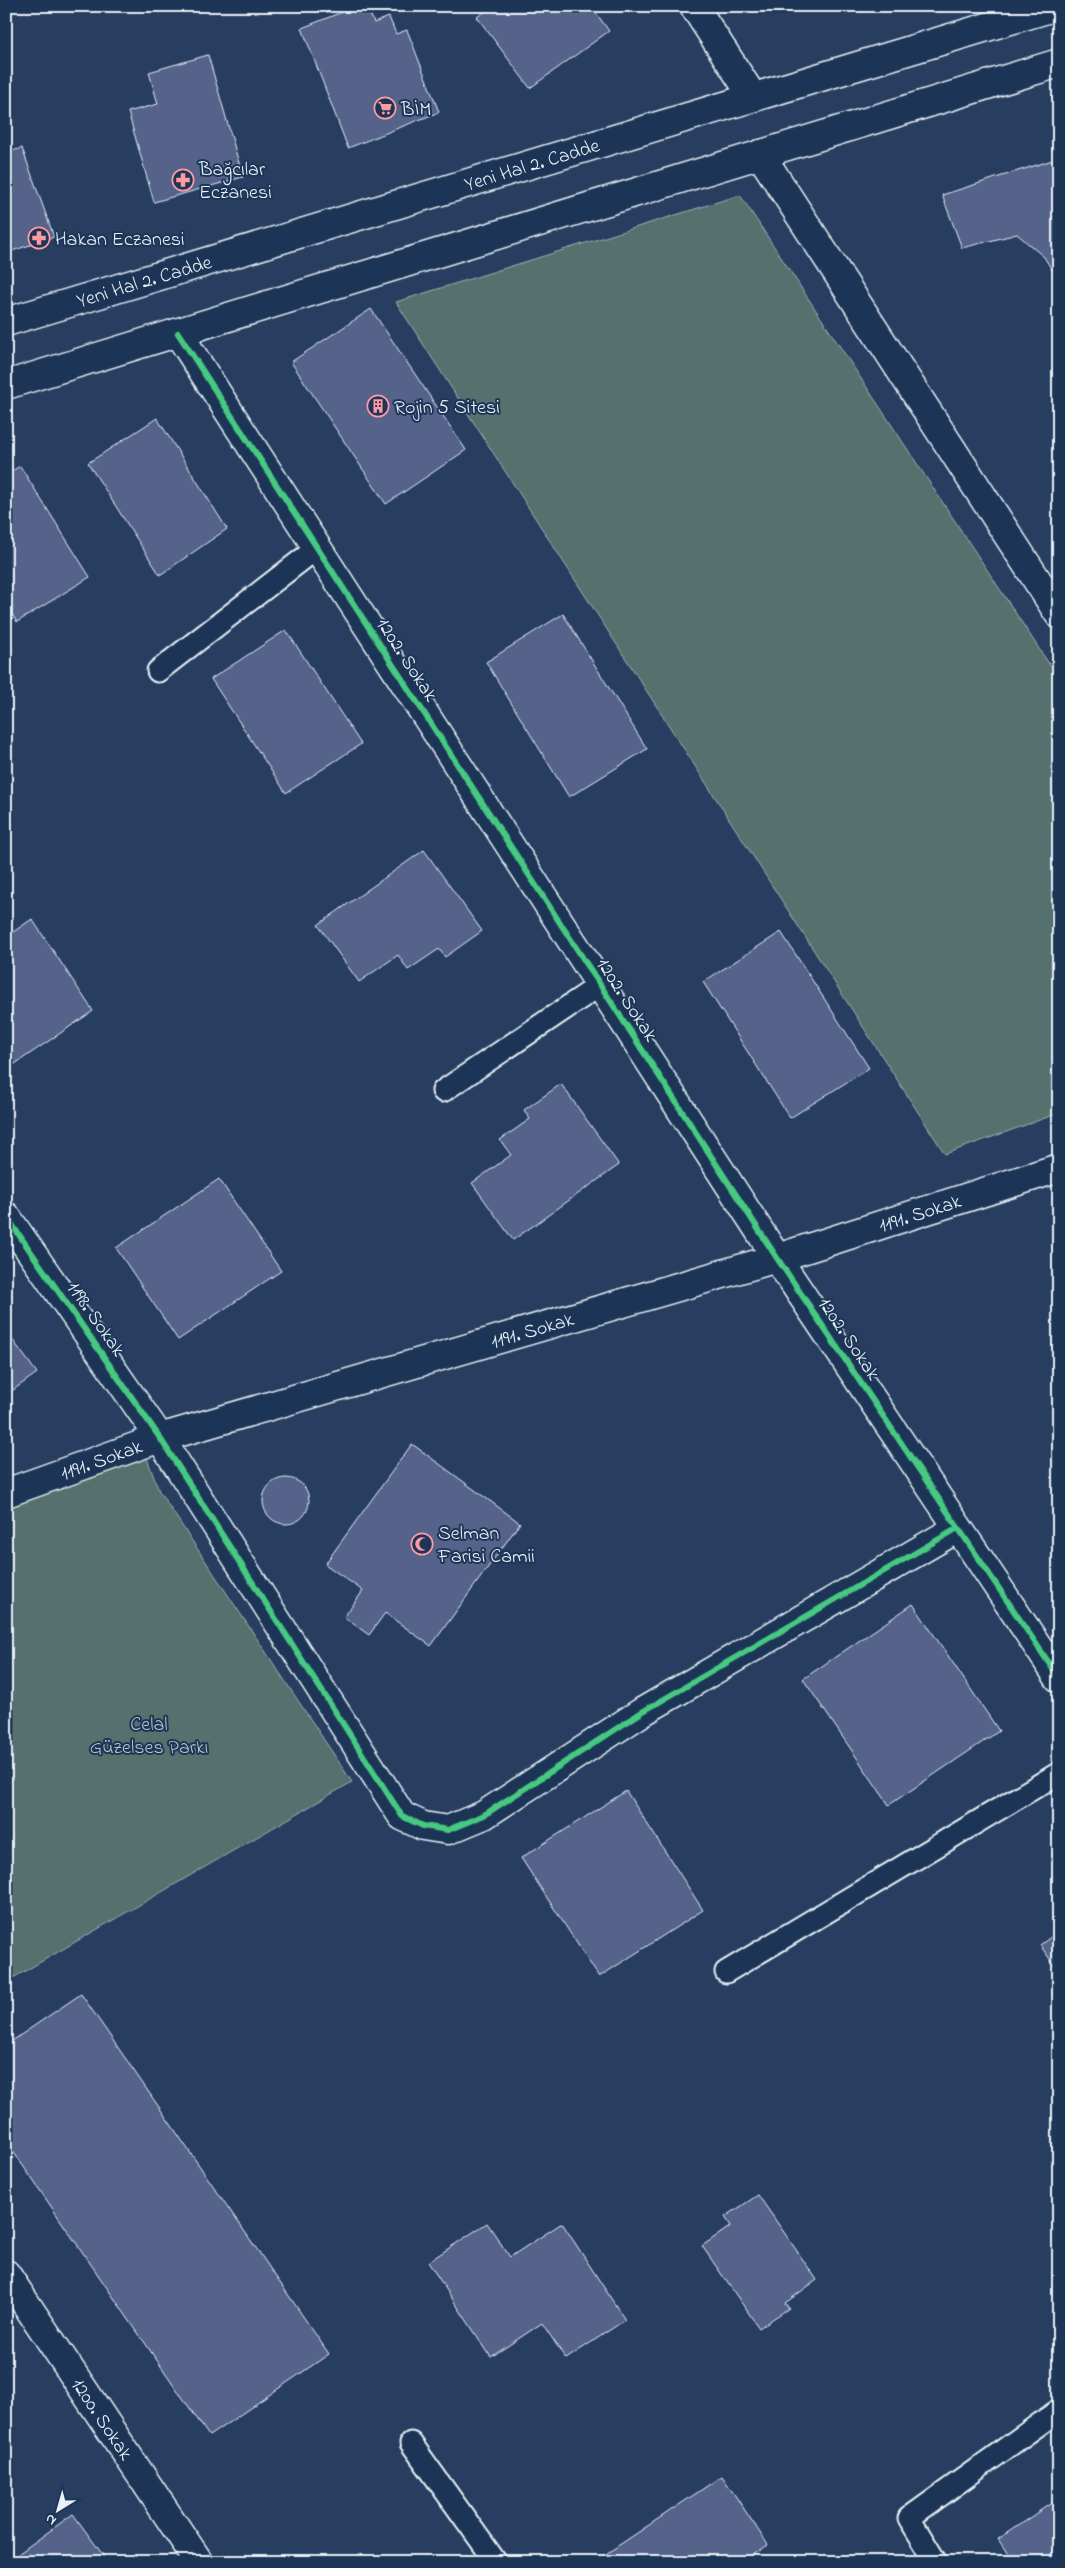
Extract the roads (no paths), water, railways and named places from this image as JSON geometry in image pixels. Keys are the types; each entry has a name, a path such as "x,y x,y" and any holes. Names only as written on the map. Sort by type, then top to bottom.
{"street":[{"path":"694,6 753,97"},
{"name":"Yeni Hal 2. Cadde","path":"6,322 1057,6"},
{"path":"6,385 1059,62"},
{"path":"760,154 1059,614"},
{"name":"1202. Sokak","path":"178,333 777,1258 1059,1678"},
{"name":"1191. Sokak","path":"6,1493 160,1438 777,1258 1059,1168"},
{"name":"1198. Sokak","path":"6,1216 160,1438 402,1816 422,1826 448,1830 484,1815 642,1712 958,1528"},
{"name":"1200. Sokak","path":"6,2274 199,2562"}],"lane":[{"path":"158,672 317,548"},
{"path":"443,1091 600,985"},
{"path":"726,1972 1059,1773"},
{"path":"936,2562 909,2518 1059,2410"},
{"path":"411,2443 496,2562"}],"place":[{"name":"BİM","path":"385,108"},
{"name":"Bağcılar Eczanesi","path":"183,180"},
{"name":"Hakan Eczanesi","path":"39,238"},
{"name":"Rojin 5 Sitesi","path":"378,406"},
{"name":"Selman Farisi Camii","path":"422,1544"}],"park label":[{"name":"Celal Güzelses Parkı","path":"149,1734"}]}
